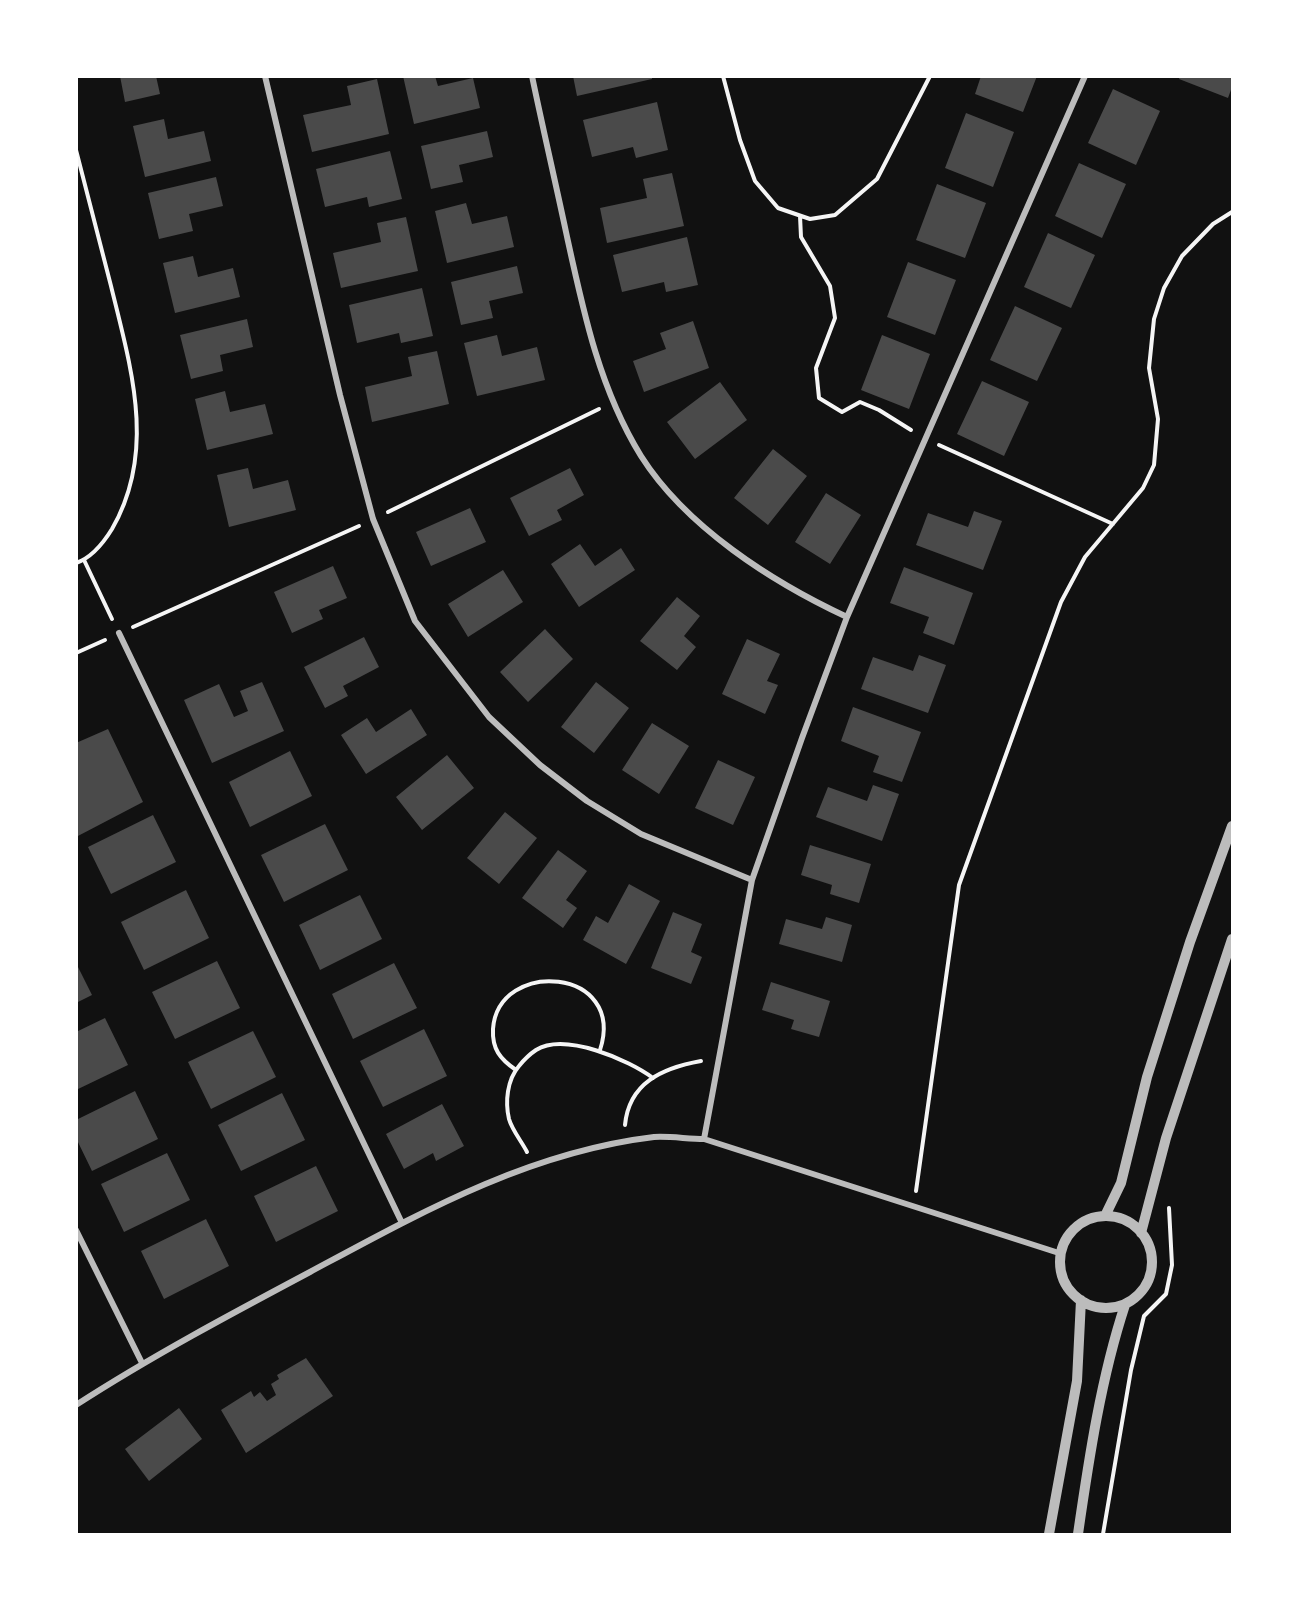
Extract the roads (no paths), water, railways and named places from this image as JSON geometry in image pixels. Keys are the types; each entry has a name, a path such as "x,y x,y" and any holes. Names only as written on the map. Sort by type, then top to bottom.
{"street":[{"path":"265,76 340,395 373,519 415,621 489,717 540,765 586,801 641,834 752,880"},
{"path":"532,76 584,314 601,372 642,458 675,498 715,534 798,594 847,617"},
{"path":"704,1139 752,880 847,617 1085,76"},
{"path":"119,633 402,1223"},
{"path":"1105,1216 1121,1183 1150,1066 1190,942 1233,826"},
{"path":"1140,1233 1166,1137 1233,939"},
{"path":"76,1405 142,1363 439,1203 534,1165 566,1155 657,1137 704,1139 1062,1254"},
{"path":"1105,1216 1123,1219 1140,1233 1148,1244 1152,1261 1149,1279 1139,1294 1125,1305 1107,1309 1089,1306 1074,1296 1064,1281 1060,1264 1063,1246 1073,1230 1087,1220 1105,1216"},
{"path":"76,1230 142,1363"},
{"path":"1049,1534 1077,1381 1081,1300"},
{"path":"1078,1534 1103,1388 1114,1339 1125,1305"}]}
